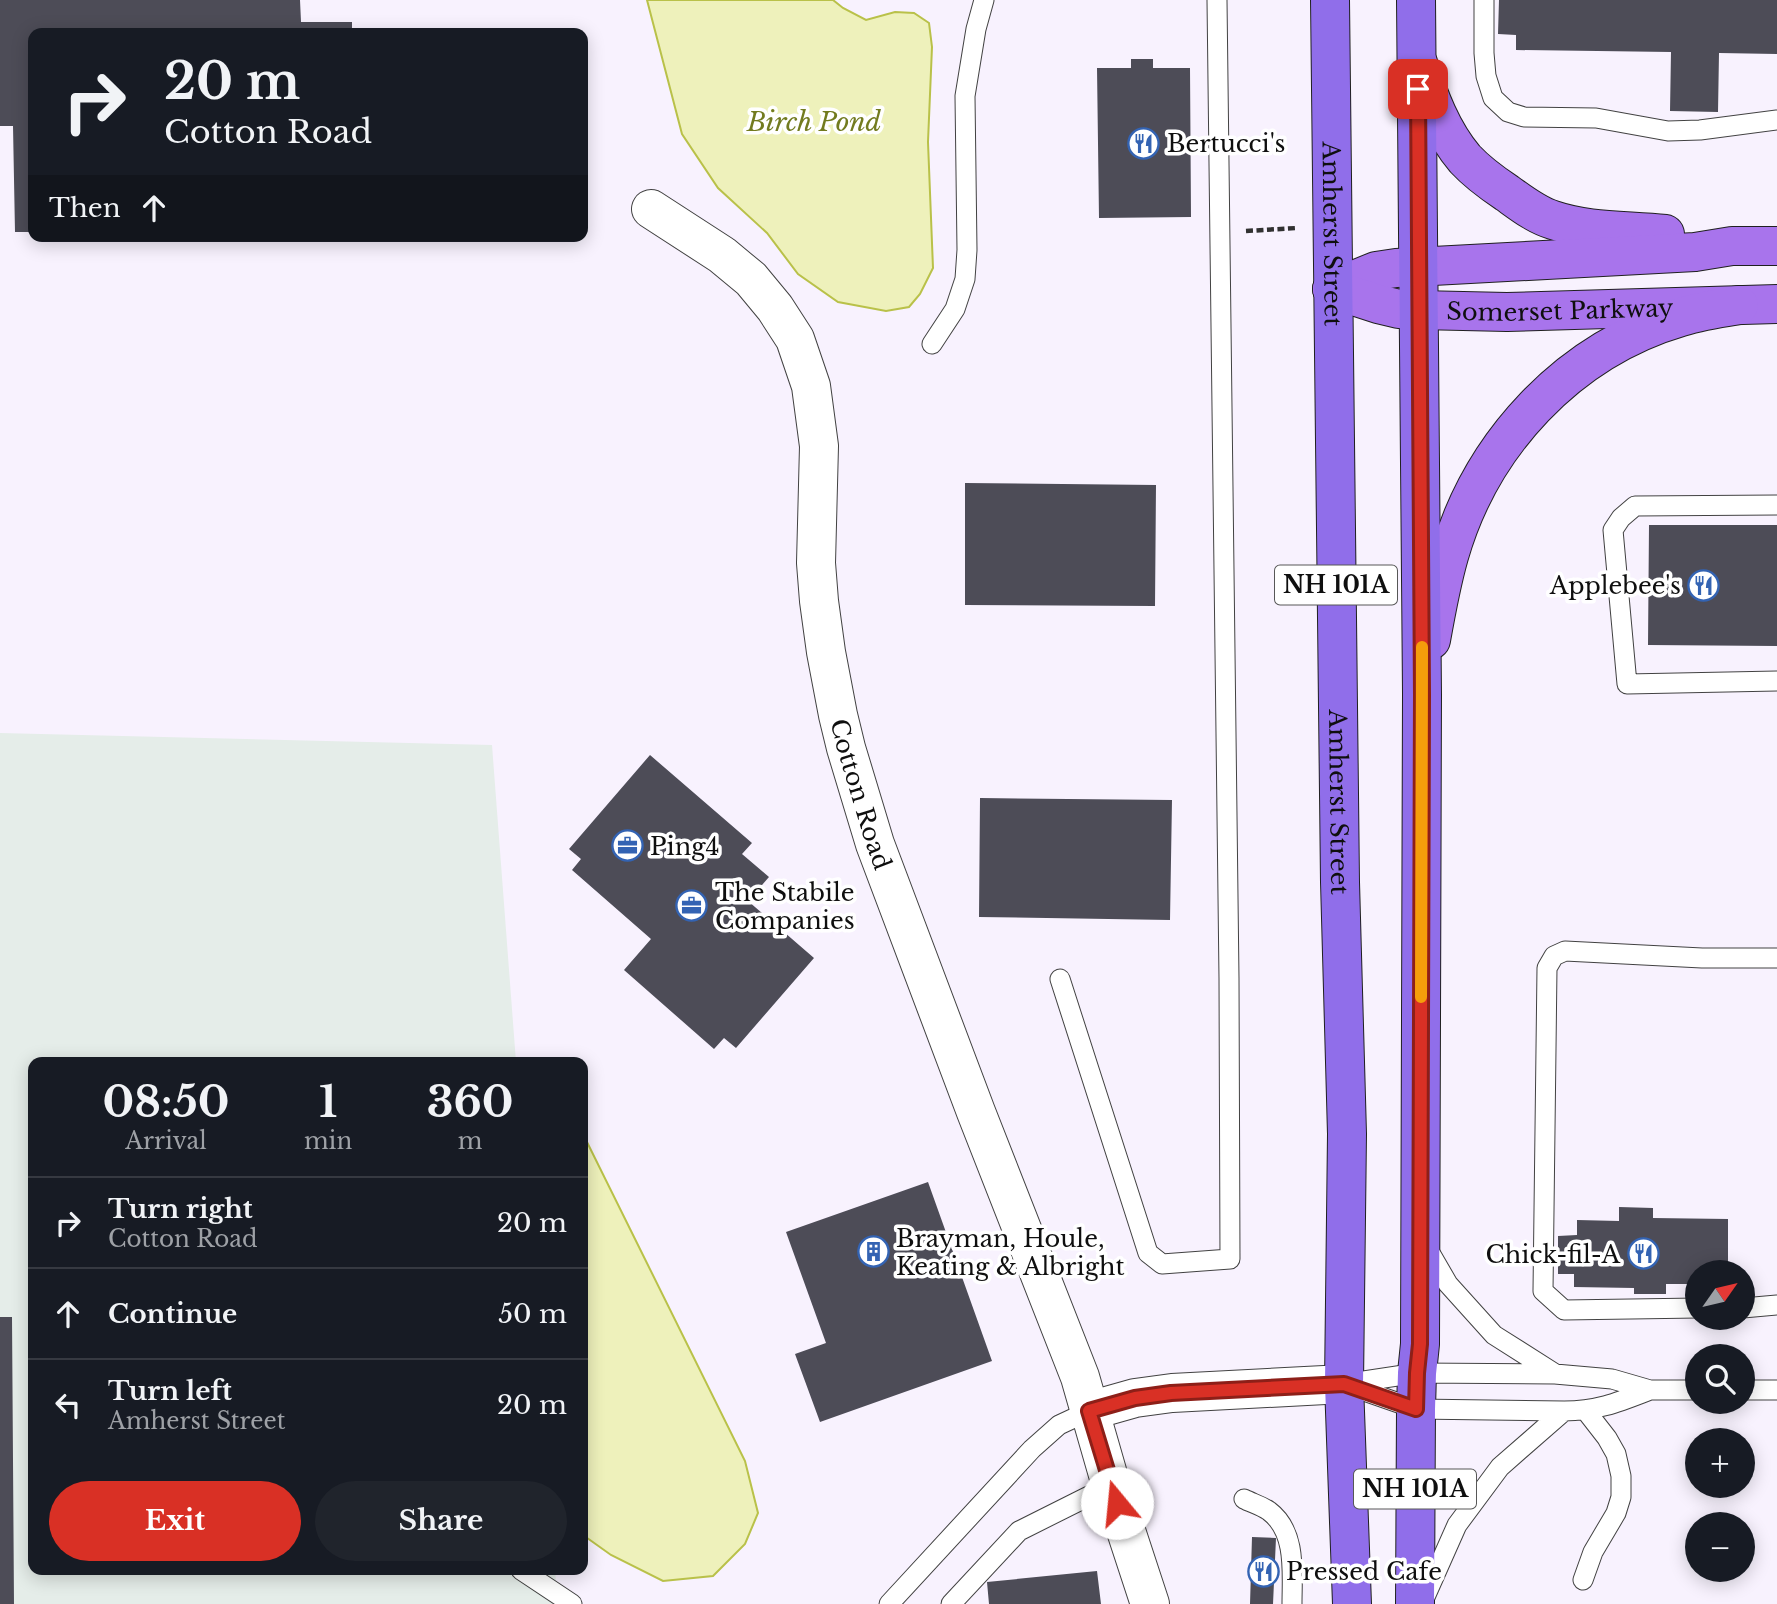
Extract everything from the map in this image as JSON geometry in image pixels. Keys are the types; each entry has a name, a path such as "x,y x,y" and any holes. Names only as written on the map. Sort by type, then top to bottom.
{"highway":[{"name":"Amherst Street","path":"1330,0 1340,881 1347,1134 1344,1384 1352,1604"},
{"name":"NH 101A","path":"1415,1604 1416,1391 1420,1344 1421,1236 1422,694 1416,0"}],"main road":[{"path":"1417,62 1444,128 1464,158 1495,185 1532,211 1552,220 1575,225 1665,234 1732,246"},
{"name":"Somerset Parkway","path":"1332,289 1376,271 1419,266 1695,252 1732,246 1777,246"},
{"name":"Somerset Parkway","path":"1332,289 1378,304 1419,310 1507,312 1777,304"},
{"path":"1422,694 1434,618 1458,529 1475,490 1509,437 1557,384 1611,346 1681,317 1739,305"}],"street":[{"name":"Cotton Road","path":"650,209 722,255 751,279 775,308 795,339 811,386 819,446 816,562 819,601 826,652 846,748 876,844 976,1112 1080,1377 1111,1485 1150,1604"},
{"path":"1089,1411 1135,1398 1171,1393 1344,1384"}],"lane":[{"path":"932,344 955,309 965,279 965,96 975,29 984,0"},
{"path":"1060,979 1148,1253 1162,1264 1230,1259 1217,0"},
{"path":"1484,0 1486,75 1493,98 1508,112 1524,117 1596,118 1668,131 1700,130 1777,120"},
{"path":"1777,505 1635,506 1621,518 1613,530 1627,684 1777,681"},
{"path":"1685,1308 1564,1310 1542,1291 1547,968 1554,956 1565,951 1702,958 1777,958 1777,975"},
{"path":"1421,1236 1448,1284 1494,1335 1555,1374"},
{"path":"1755,1307 1777,1305"},
{"path":"1344,1384 1416,1391 1555,1374 1612,1379 1650,1390 1685,1390"},
{"path":"1344,1384 1564,1411 1586,1411 1615,1404 1650,1390"},
{"path":"1755,1390 1777,1390"},
{"path":"890,1604 1032,1449 1059,1425 1089,1411"},
{"path":"1422,1604 1457,1525 1500,1467 1564,1411"},
{"path":"1583,1580 1593,1552 1616,1513 1621,1497 1621,1476 1616,1454 1586,1411"},
{"path":"951,1604 1019,1531 1111,1485"},
{"path":"1244,1499 1268,1510 1280,1522 1289,1540 1292,1604"},
{"path":"525,1575 540,1594 572,1604"}],"path":[{"path":"1220,240 1239,231 1298,228"}],"shaded area":[{"path":"0,733 492,745 516,1057 28,1057 28,1575 555,1575 558,1604 0,1604"}],"water":[{"name":"Birch Pond","path":"647,0 833,0 866,20 895,12 914,13 929,23 932,47 928,142 933,268 920,294 909,307 886,311 838,302 798,274 767,233 718,188 682,134"},
{"path":"588,1144 745,1461 758,1513 745,1544 713,1576 663,1581 611,1555 588,1539"}],"building":[{"path":"0,0 300,0 301,22 352,22 352,28 28,28 28,232 15,232 13,126 0,126"},
{"path":"1499,0 1777,0 1777,54 1719,53 1718,112 1670,111 1671,52 1516,50 1516,35 1498,34"},
{"name":"Bertucci's","path":"1131,59 1153,59 1153,68 1190,68 1191,217 1099,218 1097,68 1131,68"},
{"path":"965,483 1156,485 1155,606 965,605"},
{"name":"Applebee's","path":"1649,525 1777,525 1777,646 1648,645"},
{"path":"650,755 752,843 742,854 769,877 748,901 814,958 736,1048 724,1038 714,1049 624,970 651,939 572,870 581,859 569,849"},
{"path":"980,798 1172,800 1170,920 979,917"},
{"path":"928,1182 992,1361 820,1422 795,1354 826,1343 786,1232"},
{"name":"Chick-fil-A","path":"1619,1207 1653,1208 1653,1218 1728,1219 1728,1260 1685,1260 1685,1284 1666,1284 1666,1294 1634,1294 1634,1288 1574,1287 1574,1274 1558,1274 1558,1236 1577,1235 1577,1220 1619,1221"},
{"path":"0,1317 12,1317 14,1604 0,1604"},
{"name":"Pressed Cafe","path":"1252,1537 1276,1538 1273,1604 1250,1604"},
{"path":"1097,1571 1101,1604 989,1604 987,1582"}],"slow traffic":[{"path":"1421,997 1422,647"}],"place":[{"name":"Bertucci's","path":"1144,143"},
{"name":"Applebee's","path":"1704,585"},
{"name":"Ping4","path":"627,846"},
{"name":"The Stabile Companies","path":"692,906"},
{"name":"Brayman, Houle, Keating & Albright","path":"873,1252"},
{"name":"Chick-fil-A","path":"1643,1254"},
{"name":"Pressed Cafe","path":"1263,1571"}],"route":[{"path":"1117,1503 1089,1411 1135,1398 1171,1393 1344,1384 1416,1409 1420,1344 1422,694 1418,89"}]}
